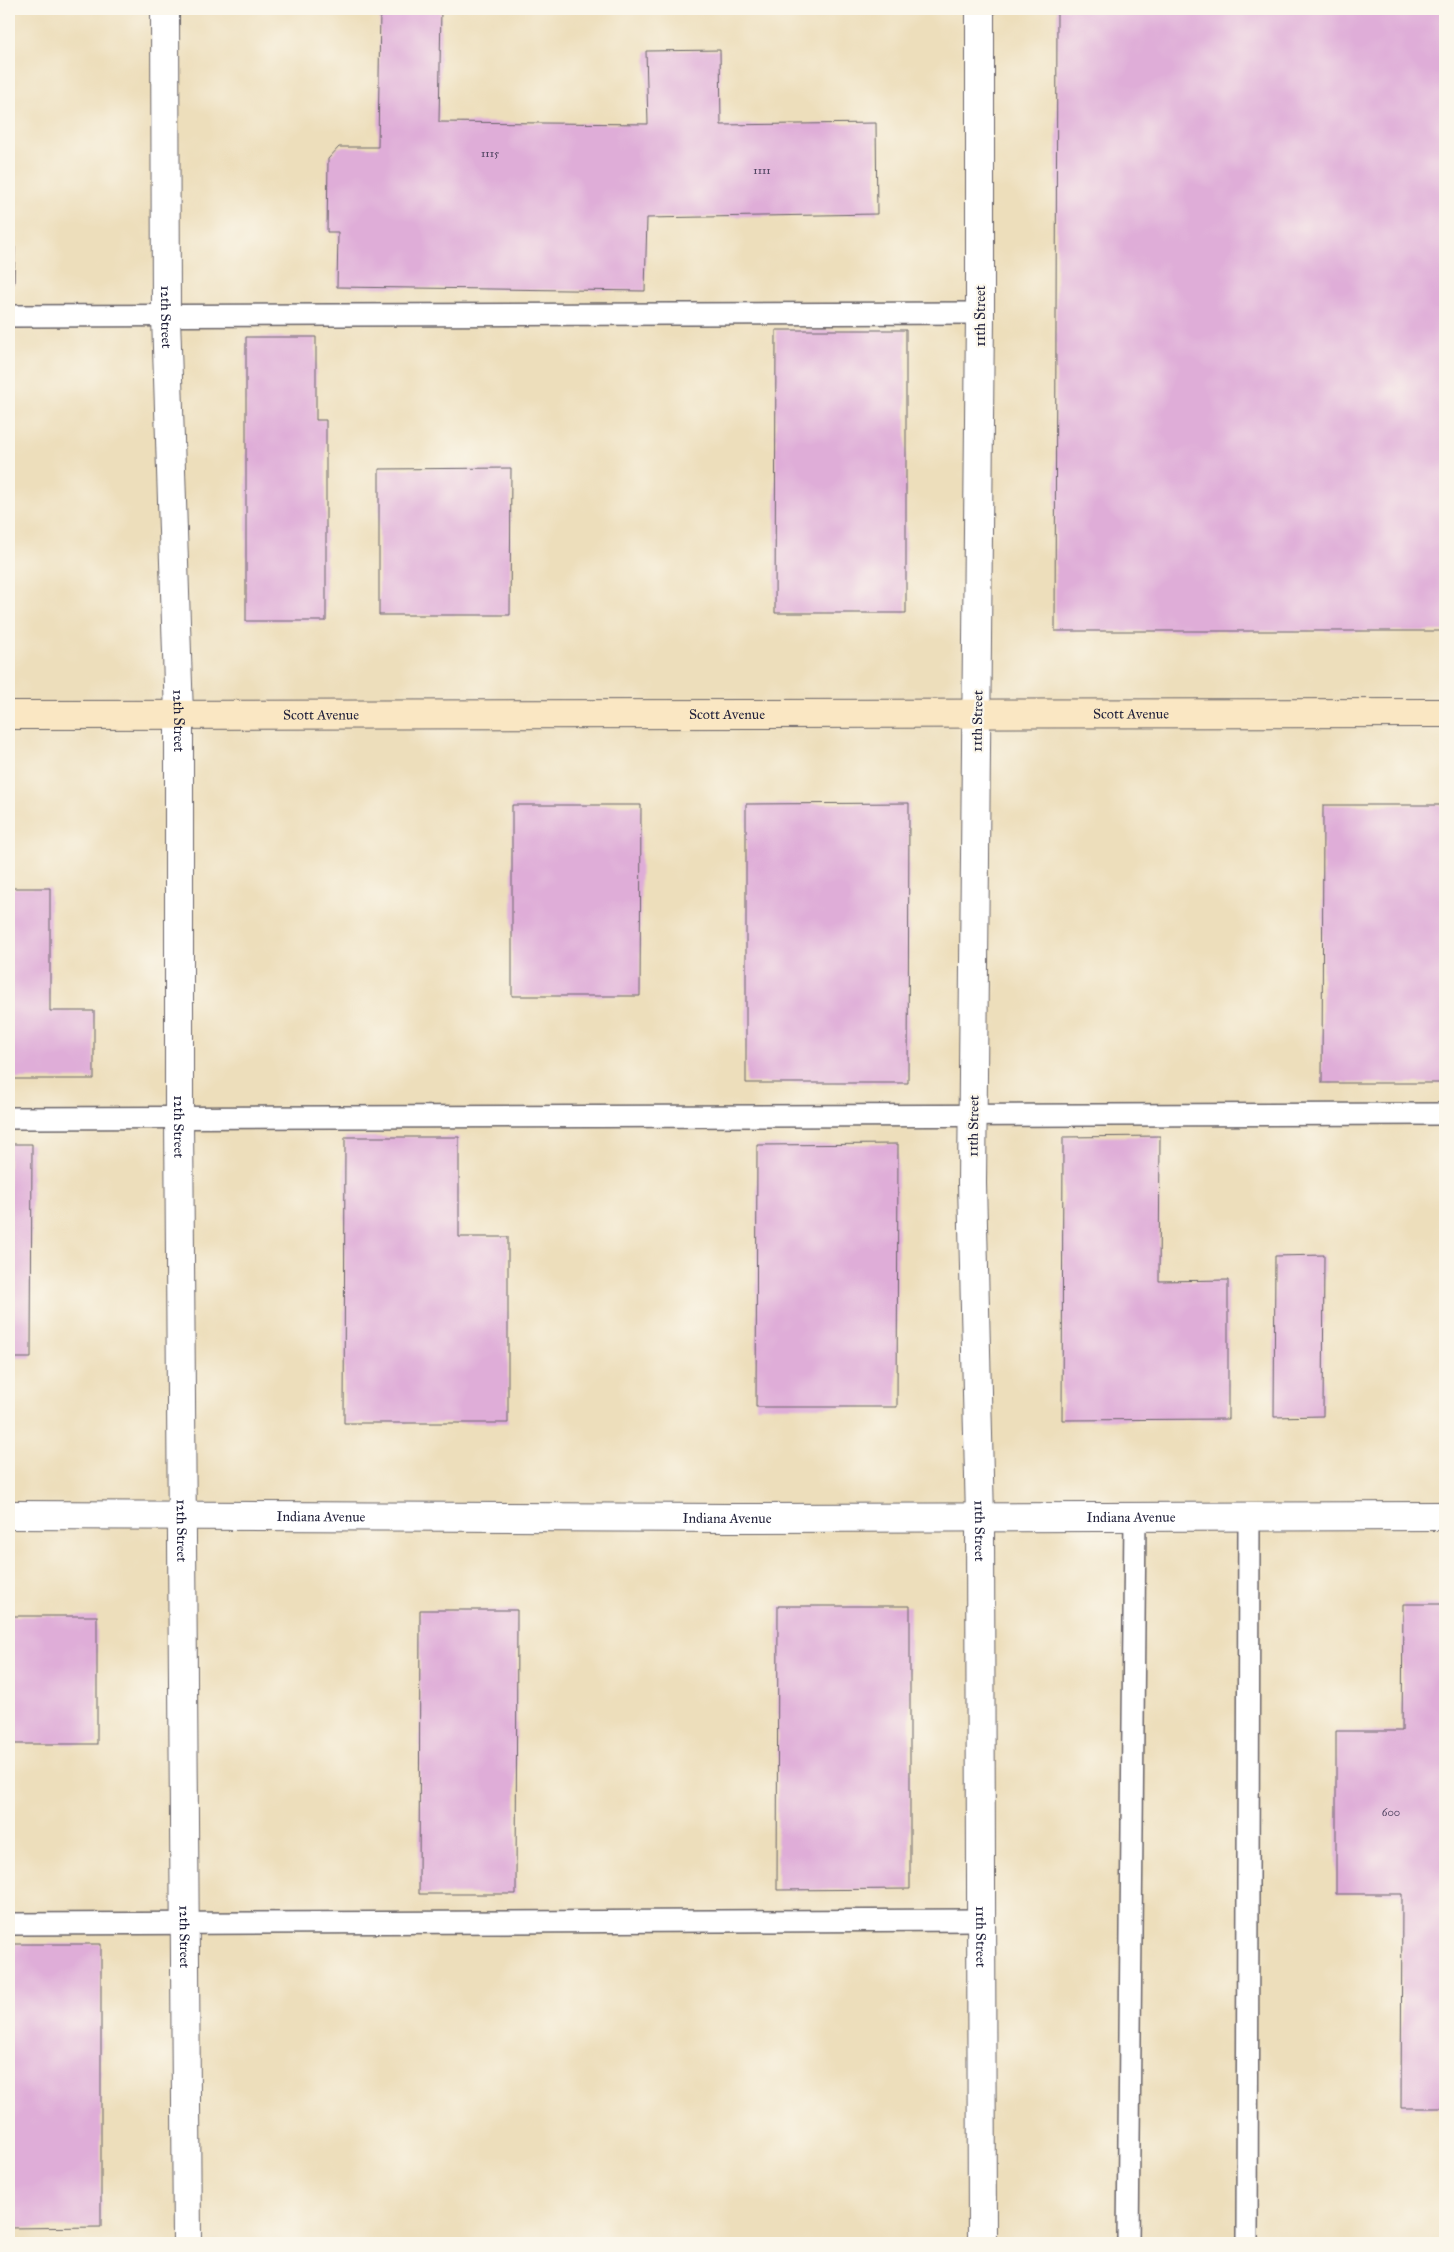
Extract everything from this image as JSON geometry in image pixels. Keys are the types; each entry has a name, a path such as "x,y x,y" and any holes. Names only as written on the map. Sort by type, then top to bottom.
{"main road":[{"name":"Scott Avenue","path":"9,715 1445,713"}],"street":[{"name":"12th Street","path":"165,9 166,317 178,715 181,1516 187,2243"},
{"name":"11th Street","path":"980,9 978,714 972,1182 980,1518 982,2243"},
{"name":"Indiana Avenue","path":"9,1515 980,1518 1445,1516"}],"lane":[{"path":"9,316 980,313"},
{"path":"9,1118 1445,1114"},
{"path":"1128,2243 1135,1517"},
{"path":"1247,2243 1248,1517"},
{"path":"9,1924 982,1920"}],"building":[{"path":"380,9 441,9 439,122 648,124 646,51 720,50 721,125 876,123 877,214 647,218 645,291 337,287 338,232 327,232 328,159 339,147 378,147"},
{"path":"1057,9 1445,9 1445,631 1055,631"},
{"path":"9,247 15,247 14,284 9,284"},
{"path":"776,330 906,330 906,613 775,613"},
{"path":"246,337 316,337 316,420 326,420 326,621 246,621"},
{"path":"511,468 510,615 379,615 379,469"},
{"path":"909,803 908,1083 746,1083 746,804"},
{"path":"512,805 641,805 640,996 512,996"},
{"path":"1323,805 1445,805 1445,1083 1322,1083"},
{"path":"9,888 50,888 50,1011 94,1011 94,1079 9,1079"},
{"path":"1160,1136 1159,1281 1228,1280 1228,1419 1062,1420 1063,1137"},
{"path":"345,1137 459,1137 459,1237 508,1237 508,1423 344,1423"},
{"path":"9,1144 32,1144 31,1358 9,1358"},
{"path":"898,1144 897,1407 756,1407 757,1145"},
{"path":"1324,1255 1323,1416 1274,1417 1275,1256"},
{"path":"1403,1604 1445,1604 1445,2108 1401,2108 1402,1894 1336,1894 1336,1731 1402,1731"},
{"path":"778,1606 910,1606 910,1889 777,1890"},
{"path":"420,1610 517,1610 516,1894 419,1894"},
{"path":"9,1616 97,1616 97,1744 9,1744"},
{"path":"9,1944 101,1944 101,2227 9,2228"}]}
